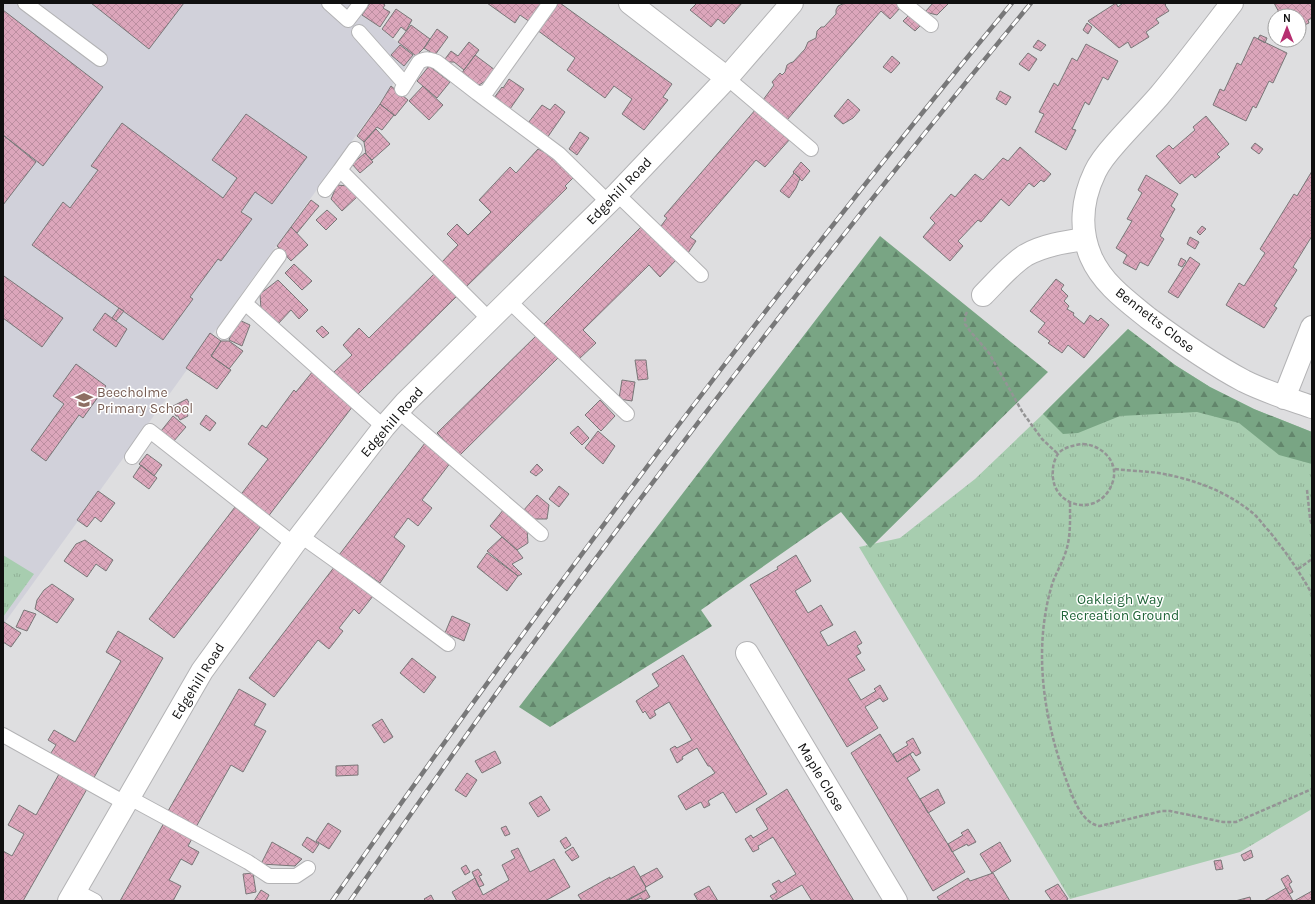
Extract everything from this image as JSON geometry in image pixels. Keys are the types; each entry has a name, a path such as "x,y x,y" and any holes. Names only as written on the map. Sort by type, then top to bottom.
{"street":[{"path":"630,3 727,78"},
{"name":"Edgehill Road","path":"72,896 202,671 297,540 391,419 489,319 612,198 727,78 792,3"},
{"name":"Bennetts Close","path":"1232,3 1160,94 1100,163 1086,197 1083,219 1085,239 1091,258 1103,277 1128,302 1188,347 1209,361 1245,381 1284,398 1312,407"},
{"path":"983,295 1026,256 1058,243 1085,239"},
{"path":"1284,398 1312,327"},
{"name":"Maple Close","path":"746,653 896,901"}],"lane":[{"path":"26,3 100,59"},
{"path":"329,3 348,20 361,3"},
{"path":"477,93 482,93 490,87 550,3"},
{"path":"904,3 931,25"},
{"path":"359,32 403,86 419,62 423,59 429,59 437,62 558,154 612,198 701,275"},
{"path":"727,78 811,149"},
{"path":"325,190 355,149"},
{"path":"340,170 489,319"},
{"path":"224,332 279,256"},
{"path":"509,300 627,414"},
{"path":"245,303 391,419 541,534"},
{"path":"132,457 150,431 297,540 357,576 448,644"},
{"path":"3,735 248,862 269,876 296,876 308,868"},
{"path":"72,896 95,901"}],"path":[{"path":"983,295 971,306 964,316 965,324 989,353 1023,413 1042,439 1058,454"},
{"path":"1091,444 1099,448 1107,455 1115,469 1108,494 1099,501 1090,504 1080,505 1070,503 1061,496 1055,487 1053,478 1053,465 1058,454 1066,448 1075,445 1091,444"},
{"path":"1115,469 1163,474 1188,480 1220,492 1241,504 1256,516 1284,549 1298,569 1312,594"},
{"path":"1308,490 1312,526"},
{"path":"1070,503 1071,524 1069,540 1066,553 1051,587 1045,617 1042,648 1042,678 1046,706 1064,775 1085,818 1093,825 1100,826 1162,811 1170,811 1223,822 1236,822 1312,789"},
{"path":"1298,569 1312,559"}],"shaded area":[{"name":"Beecholme Primary School","path":"3,3 351,3 353,5 354,3 371,3 363,15 414,55 3,625"}],"green space":[{"path":"880,236 1048,372 870,548 841,512 701,610 712,626 550,727 519,707"},
{"name":"Oakleigh Way Recreation Ground","path":"1128,329 1175,365 1210,387 1254,409 1312,432 1312,809 1240,852 1070,899 859,547 900,538 975,479"},
{"path":"1128,329 1175,365 1210,387 1254,409 1312,432 1312,464 1279,455 1239,423 1197,412 1120,416 1078,433 1063,434 1043,414"},
{"path":"3,555 34,574 3,617"}],"building":[{"path":"91,3 184,3 149,49"},
{"path":"370,3 382,3 385,5 383,8 390,12 380,27 362,15"},
{"path":"487,3 544,3 530,22 520,15 515,23"},
{"path":"556,3 560,3 672,84 663,97 668,100 644,130 622,114 632,99 614,86 605,98 567,70 575,58 537,30"},
{"path":"697,3 742,3 724,24 718,19 711,27 690,10"},
{"path":"845,3 896,3 901,7 890,19 881,11 787,120 763,100 774,85 772,82 780,73 782,75 785,72 787,65 793,62 805,49 808,42 816,38 817,31 821,27 824,27 836,14 838,6"},
{"path":"933,3 949,3 937,15 925,12"},
{"path":"1116,3 1118,7 1123,3 1167,3 1165,5 1169,11 1156,19 1159,23 1146,32 1149,37 1131,48 1128,42 1119,48 1088,21"},
{"path":"1274,3 1312,3 1312,18 1308,20 1309,23 1307,24 1307,8 1277,8"},
{"path":"396,9 412,20 406,31 401,27 393,38 382,29"},
{"path":"3,10 103,87 43,166 3,135"},
{"path":"909,15 921,25 915,31 903,21"},
{"path":"1087,23 1092,27 1088,34 1083,30"},
{"path":"411,25 430,39 416,56 398,42"},
{"path":"437,29 448,37 435,55 424,48"},
{"path":"1260,35 1267,38 1265,43 1258,39"},
{"path":"1254,37 1267,43 1267,48 1277,48 1287,53 1273,83 1269,81 1256,108 1253,106 1246,121 1213,105 1220,89 1224,91 1237,63 1241,65"},
{"path":"1038,40 1046,45 1041,51 1033,47"},
{"path":"469,42 479,50 464,70 454,62 449,62 445,59 451,51 458,56"},
{"path":"1086,44 1118,61 1108,80 1103,77 1089,105 1085,102 1072,129 1076,130 1066,150 1035,132 1044,114 1039,112 1054,83 1058,86 1072,58 1077,61"},
{"path":"400,45 413,55 404,66 391,55"},
{"path":"1028,53 1037,59 1029,71 1019,64"},
{"path":"475,55 495,70 487,80 479,85 461,74"},
{"path":"892,56 900,63 891,73 883,67"},
{"path":"429,66 450,82 437,98 417,81"},
{"path":"509,79 524,89 510,109 494,98"},
{"path":"391,86 408,100 395,116 380,104"},
{"path":"423,86 443,105 429,120 409,101"},
{"path":"1000,91 1011,97 1006,105 996,99"},
{"path":"848,99 860,110 853,118 843,124 834,116"},
{"path":"380,104 394,115 382,130 377,127 364,142 357,136"},
{"path":"555,104 565,112 547,138 528,123 542,105 550,110"},
{"path":"756,109 791,138 765,167 756,160 690,237 696,241 688,253 674,241 661,226 667,218 664,216"},
{"path":"246,114 307,157 272,204 255,192 241,212 252,219 221,261 218,259 190,297 193,299 163,340 32,245 63,202 70,208 98,170 91,166 122,123 223,198 237,178 212,160"},
{"path":"1206,116 1229,144 1217,154 1220,157 1195,178 1192,174 1180,184 1156,156 1169,145 1173,149 1195,130 1193,127"},
{"path":"376,129 390,144 372,160 366,154 364,142"},
{"path":"580,132 589,138 577,155 569,149"},
{"path":"3,135 36,162 3,205"},
{"path":"1255,143 1263,149 1259,154 1251,148"},
{"path":"1020,147 1051,174 1044,182 1041,180 1034,187 1029,183 1009,206 1001,199 981,222 978,220 958,241 963,246 950,261 923,237 935,223 930,218 951,194 955,197 975,174 983,180 1003,158 1008,161"},
{"path":"538,149 550,155 573,178 565,186 567,188 465,288 441,263 458,245 447,234 457,224 468,235 491,212 479,200 510,167 516,173"},
{"path":"365,153 373,162 360,173 352,164"},
{"path":"801,162 810,171 802,181 793,172"},
{"path":"1312,171 1312,236 1293,267 1297,270 1274,306 1277,308 1264,328 1226,305 1239,283 1244,286 1265,253 1260,249 1294,194 1297,196"},
{"path":"794,173 800,178 796,188 789,198 780,191"},
{"path":"1146,175 1178,194 1171,206 1175,209 1160,236 1164,239 1148,266 1140,262 1136,270 1123,263 1127,255 1116,248 1132,221 1127,219 1142,193 1138,190"},
{"path":"337,185 348,186 358,196 342,211 331,199"},
{"path":"311,200 319,206 297,233 291,227"},
{"path":"327,210 337,219 326,230 316,220"},
{"path":"643,225 677,259 660,277 649,265 583,330 596,343 579,359 566,346 565,347 544,324"},
{"path":"1202,226 1206,229 1200,235 1197,232"},
{"path":"291,227 308,245 291,261 277,246"},
{"path":"1190,237 1199,242 1195,249 1187,244"},
{"path":"1190,257 1200,264 1178,298 1168,292"},
{"path":"1181,258 1186,261 1182,267 1178,265"},
{"path":"294,264 312,281 302,290 285,273"},
{"path":"435,273 458,295 357,395 334,372 352,355 343,345 359,328 369,338"},
{"path":"4,276 63,318 42,347 3,318"},
{"path":"1056,279 1064,285 1061,289 1068,296 1064,301 1069,306 1067,309 1074,313 1073,315 1084,324 1090,315 1098,321 1101,318 1109,325 1084,358 1068,345 1062,353 1048,343 1050,341 1038,332 1045,323 1030,311"},
{"path":"278,280 308,310 299,319 291,310 278,324 261,309 260,294"},
{"path":"119,308 124,311 116,321 112,318"},
{"path":"105,313 127,329 116,347 93,330"},
{"path":"237,319 250,325 242,346 229,340"},
{"path":"322,326 329,333 323,338 316,331"},
{"path":"210,333 221,341 211,356 231,370 217,389 186,368"},
{"path":"538,334 560,356 459,456 437,433"},
{"path":"221,341 229,341 243,351 229,369 211,356"},
{"path":"635,360 646,360 648,379 638,380"},
{"path":"76,364 106,386 83,418 79,415 46,461 31,450 64,404 53,396"},
{"path":"313,371 353,406 267,518 239,497 268,459 248,444 262,425 266,428 294,390 296,392"},
{"path":"622,380 635,382 632,401 619,399"},
{"path":"187,399 192,408 186,412 188,416 180,420 171,407"},
{"path":"600,400 615,416 601,431 585,415"},
{"path":"206,415 216,423 210,431 200,424"},
{"path":"173,416 186,427 173,442 161,431"},
{"path":"578,426 589,438 582,445 570,433"},
{"path":"598,431 615,446 603,464 585,448"},
{"path":"425,443 451,462 422,500 432,508 418,526 408,518 394,537 405,546 380,583 366,573 365,575 339,555"},
{"path":"147,454 162,465 154,476 139,464"},
{"path":"537,464 543,470 536,476 530,472"},
{"path":"141,465 157,478 149,489 133,477"},
{"path":"559,486 569,494 559,507 549,499"},
{"path":"98,491 115,503 101,522 95,517 87,527 77,520"},
{"path":"537,495 549,505 547,519 533,519 523,511"},
{"path":"235,507 261,526 174,638 149,619"},
{"path":"504,509 527,529 528,543 517,550 490,526"},
{"path":"502,537 517,550 523,558 512,564 522,574 518,576 487,551"},
{"path":"85,540 113,560 106,571 96,564 87,577 64,561 76,544"},
{"path":"487,553 518,576 507,591 477,567"},
{"path":"796,555 811,581 795,591 808,613 821,605 833,625 820,632 828,646 855,631 862,643 857,646 861,653 856,656 865,670 848,679 861,700 876,691 874,689 880,685 888,699 883,702 880,698 865,707 878,728 847,747 750,585 778,569 777,567"},
{"path":"335,566 373,596 359,614 354,609 339,628 343,631 329,649 318,640 274,697 249,678"},
{"path":"52,584 74,599 57,623 35,609 37,600 44,590"},
{"path":"24,610 36,614 27,631 16,627"},
{"path":"452,616 470,624 464,641 445,633"},
{"path":"4,622 21,633 11,647 3,642"},
{"path":"118,631 163,658 92,781 49,756 56,745 48,740 54,730 75,742 121,661 106,652"},
{"path":"683,655 767,794 736,813 723,792 708,801 710,805 704,808 701,802 686,810 678,796 715,773 710,766 708,766 697,748 682,757 683,759 677,763 670,749 675,746 677,748 692,740 669,702 654,711 656,715 650,719 645,711 643,713 636,701 659,686 652,674"},
{"path":"412,658 436,677 424,693 400,673"},
{"path":"239,689 266,704 254,725 266,731 243,772 231,765 196,827 168,811"},
{"path":"382,719 393,737 384,743 372,725"},
{"path":"880,734 897,762 910,754 920,770 907,778 965,872 933,891 851,753"},
{"path":"913,738 921,753 916,756 913,752 897,762 893,754 908,745 906,742"},
{"path":"495,751 501,763 482,773 475,761"},
{"path":"358,765 358,775 336,776 336,766"},
{"path":"467,773 477,780 466,797 455,790"},
{"path":"59,774 87,789 23,901 3,901 3,851 12,856 24,834 8,825 19,805 36,815"},
{"path":"787,789 854,901 812,901 802,885 774,901 770,896 777,892 772,884 779,880 781,883 796,874 773,837 758,846 759,849 753,852 745,839 751,835 753,838 768,829 756,809"},
{"path":"938,789 945,803 928,813 920,799"},
{"path":"541,796 550,810 538,817 529,803"},
{"path":"165,821 193,837 188,846 199,852 192,865 181,859 169,880 181,886 173,901 120,901"},
{"path":"328,823 341,831 329,849 316,841"},
{"path":"506,826 510,834 505,836 501,828"},
{"path":"968,829 976,842 968,846 967,844 952,852 948,844 963,835 961,833"},
{"path":"307,837 319,844 313,853 302,845"},
{"path":"566,837 571,845 565,849 560,841"},
{"path":"272,842 302,859 295,866 261,864"},
{"path":"1000,842 1011,861 992,873 980,854"},
{"path":"573,847 579,857 572,861 565,852"},
{"path":"518,848 530,872 554,859 570,887 545,901 457,901 452,892 475,878 483,895 509,880 502,865 515,858 511,851"},
{"path":"1251,850 1253,857 1244,861 1241,855"},
{"path":"1221,860 1223,869 1216,870 1214,861"},
{"path":"466,865 470,872 465,875 461,868"},
{"path":"634,866 646,887 646,890 625,901 582,901 578,895 610,877 610,879"},
{"path":"657,868 663,877 646,887 640,877"},
{"path":"478,869 482,875 479,876 484,885 479,887 472,872"},
{"path":"253,873 256,892 246,894 243,874"},
{"path":"993,873 1010,901 940,901 937,897 968,878 970,881"},
{"path":"1288,875 1292,882 1289,884 1293,892 1289,894 1281,879"},
{"path":"1058,884 1068,899 1065,901 1052,901 1045,891"},
{"path":"709,886 718,901 698,901 694,894"},
{"path":"1286,888 1293,901 1264,901"},
{"path":"261,890 269,895 266,901 254,901"},
{"path":"646,890 650,897 643,901 641,898 635,901 627,901"},
{"path":"1312,891 1312,901 1294,901"},
{"path":"431,895 434,901 426,901 424,899"},
{"path":"1250,897 1251,901 1235,901"}],"railway":[{"path":"332,901 496,671 663,445 835,222 1012,3"},
{"path":"350,901 498,691 644,494 835,246 1031,3"}],"place":[{"name":"Beecholme Primary School","path":"84,400"}]}
